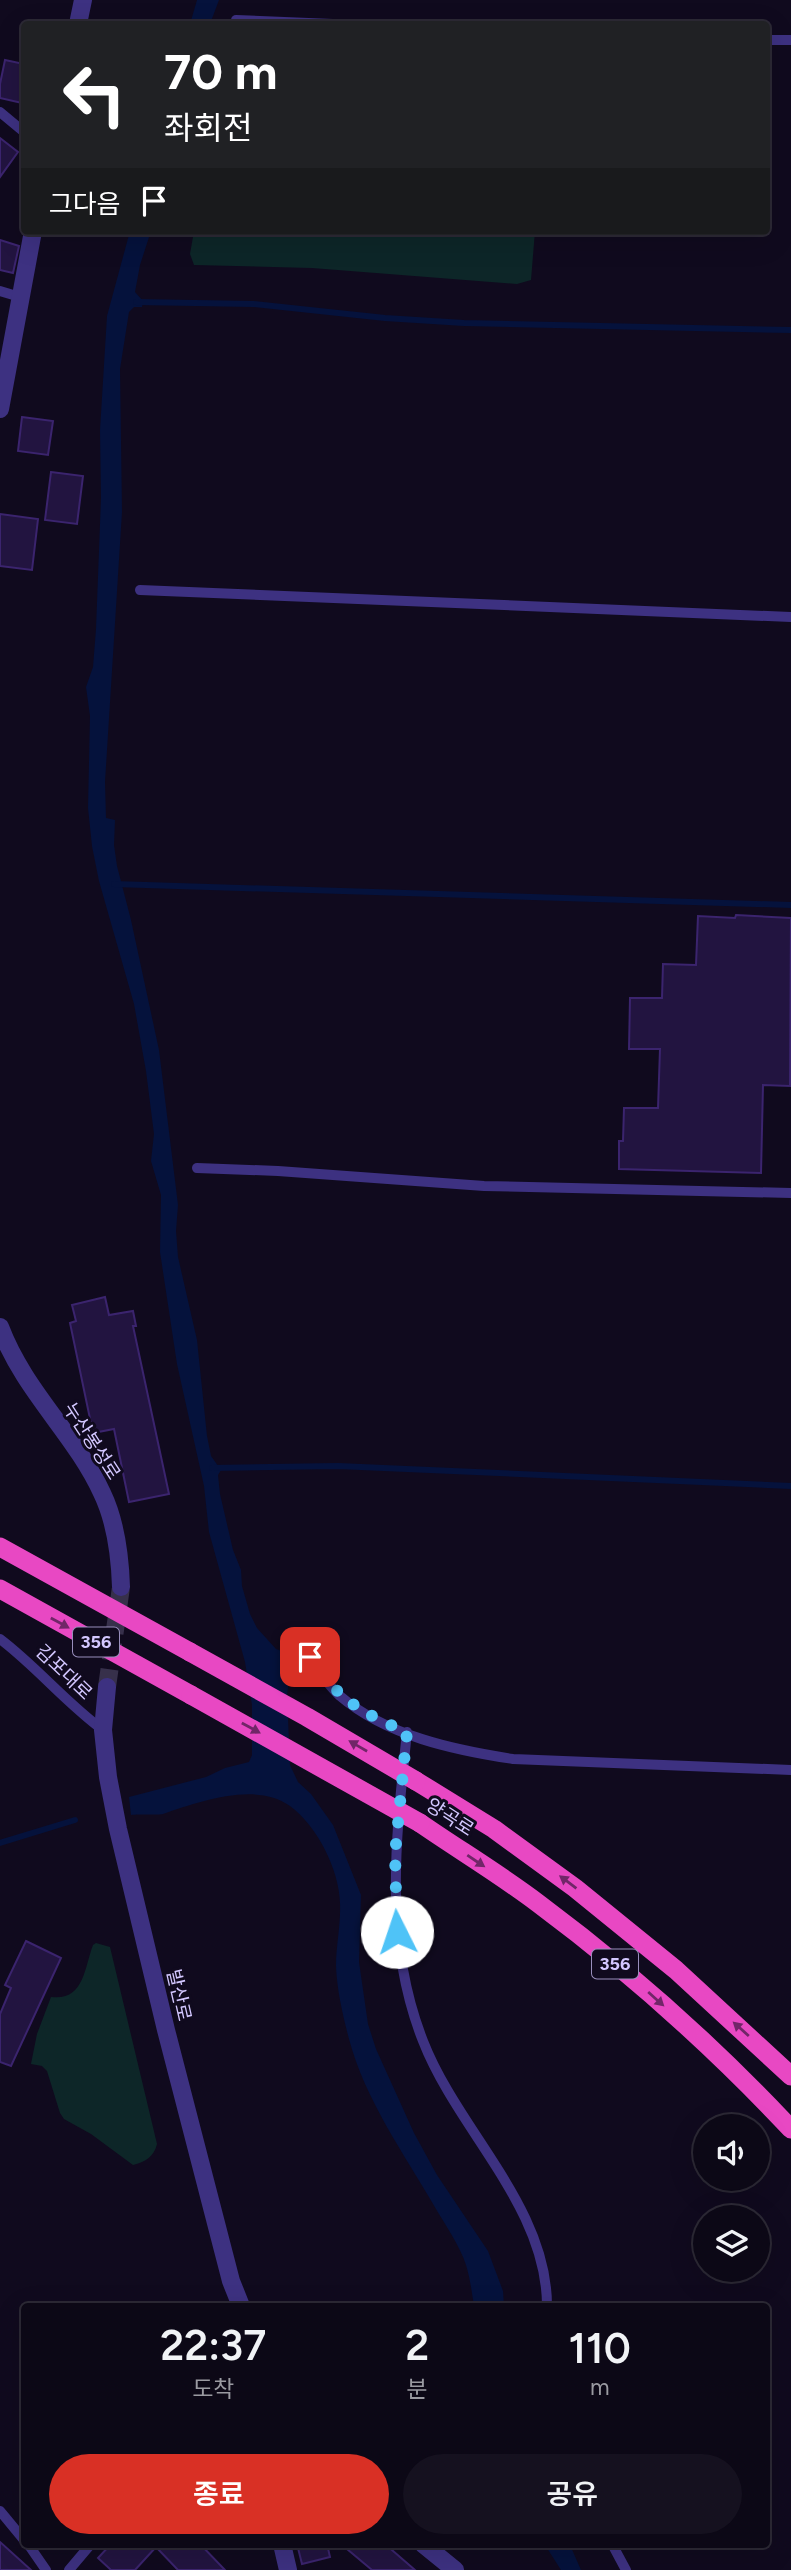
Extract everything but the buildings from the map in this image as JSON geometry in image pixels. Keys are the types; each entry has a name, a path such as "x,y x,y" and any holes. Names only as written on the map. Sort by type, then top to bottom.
{"highway":[{"name":"양곡로","path":"0,1547 307,1717 494,1829 575,1888 676,1970 791,2076"},
{"name":"양곡로","path":"0,1590 419,1822 539,1903 643,1987 743,2078 791,2129"}],"street":[{"path":"79,21 83,0"},
{"path":"0,406 32,235"},
{"name":"누산봉성로","path":"0,1327 4,1347 84,1461 103,1493 117,1542 121,1587"},
{"name":"발산로","path":"107,1688 103,1730 118,1829 166,2030 231,2281 241,2303"},
{"path":"283,2548 288,2570"},
{"path":"428,2548 455,2570"}],"lane":[{"path":"236,20 260,21"},
{"path":"770,40 791,40"},
{"path":"0,112 21,130"},
{"path":"0,291 20,297"},
{"path":"140,590 791,617"},
{"path":"197,1168 484,1186 791,1193"},
{"name":"김포대로","path":"0,1639 20,1654 78,1712 103,1730"},
{"path":"310,1657 327,1682 358,1709 424,1740 471,1752 513,1759 791,1770"},
{"path":"407,1732 394,1889 397,1932 413,2012 423,2042 453,2102 527,2221 544,2270 547,2303"},
{"path":"0,2511 21,2536"},
{"path":"30,2548 46,2570"},
{"path":"69,2570 88,2548"},
{"path":"614,2548 626,2570"}],"green space":[{"path":"193,235 535,235 531,280 517,284 312,268 194,265 190,254"},
{"path":"96,1943 110,1947 157,2144 148,2158 133,2165 91,2134 64,2119 47,2071 42,2066 31,2064 37,2034 51,1997 62,1997 76,1989"}],"water":[{"path":"197,0 219,0 211,21 191,21"},
{"path":"129,235 150,235 135,292 143,301 142,307 134,307 129,312 120,369 122,512 105,782 106,818 115,820 117,866 159,1050 178,1205 178,1257 197,1340 207,1436 211,1456 221,1470 218,1475 220,1494 250,1614 257,1628 276,1649 293,1655 287,1695 290,1765 298,1782 311,1794 333,1825 361,1895 359,1962 368,2024 376,2049 414,2133 437,2175 488,2251 503,2291 504,2303 473,2303 460,2251 387,2127 356,2062 343,2012 336,1966 339,1890 325,1849 309,1825 290,1806 276,1799 244,1794 193,1804 163,1814 131,1815 129,1797 206,1777 225,1768 249,1762 252,1755 252,1705 245,1662 209,1532 204,1486 177,1364 160,1252 161,1195 151,1161 154,1134 146,1071 134,1004 99,881 88,808 90,716 86,687 93,667 96,629 101,498 100,430 107,316"},
{"path":"547,2548 571,2548 581,2570 561,2570"}],"waterway":[{"path":"136,302 253,304 385,318 464,323 791,330"},
{"path":"114,884 791,905"},
{"path":"212,1468 338,1466 791,1486"},
{"path":"0,1843 75,1820"}],"tunnel":[{"path":"107,1687 121,1587"}],"route":[{"path":"310,1657 327,1682 358,1709 407,1732 395,1854 397,1932"}]}
